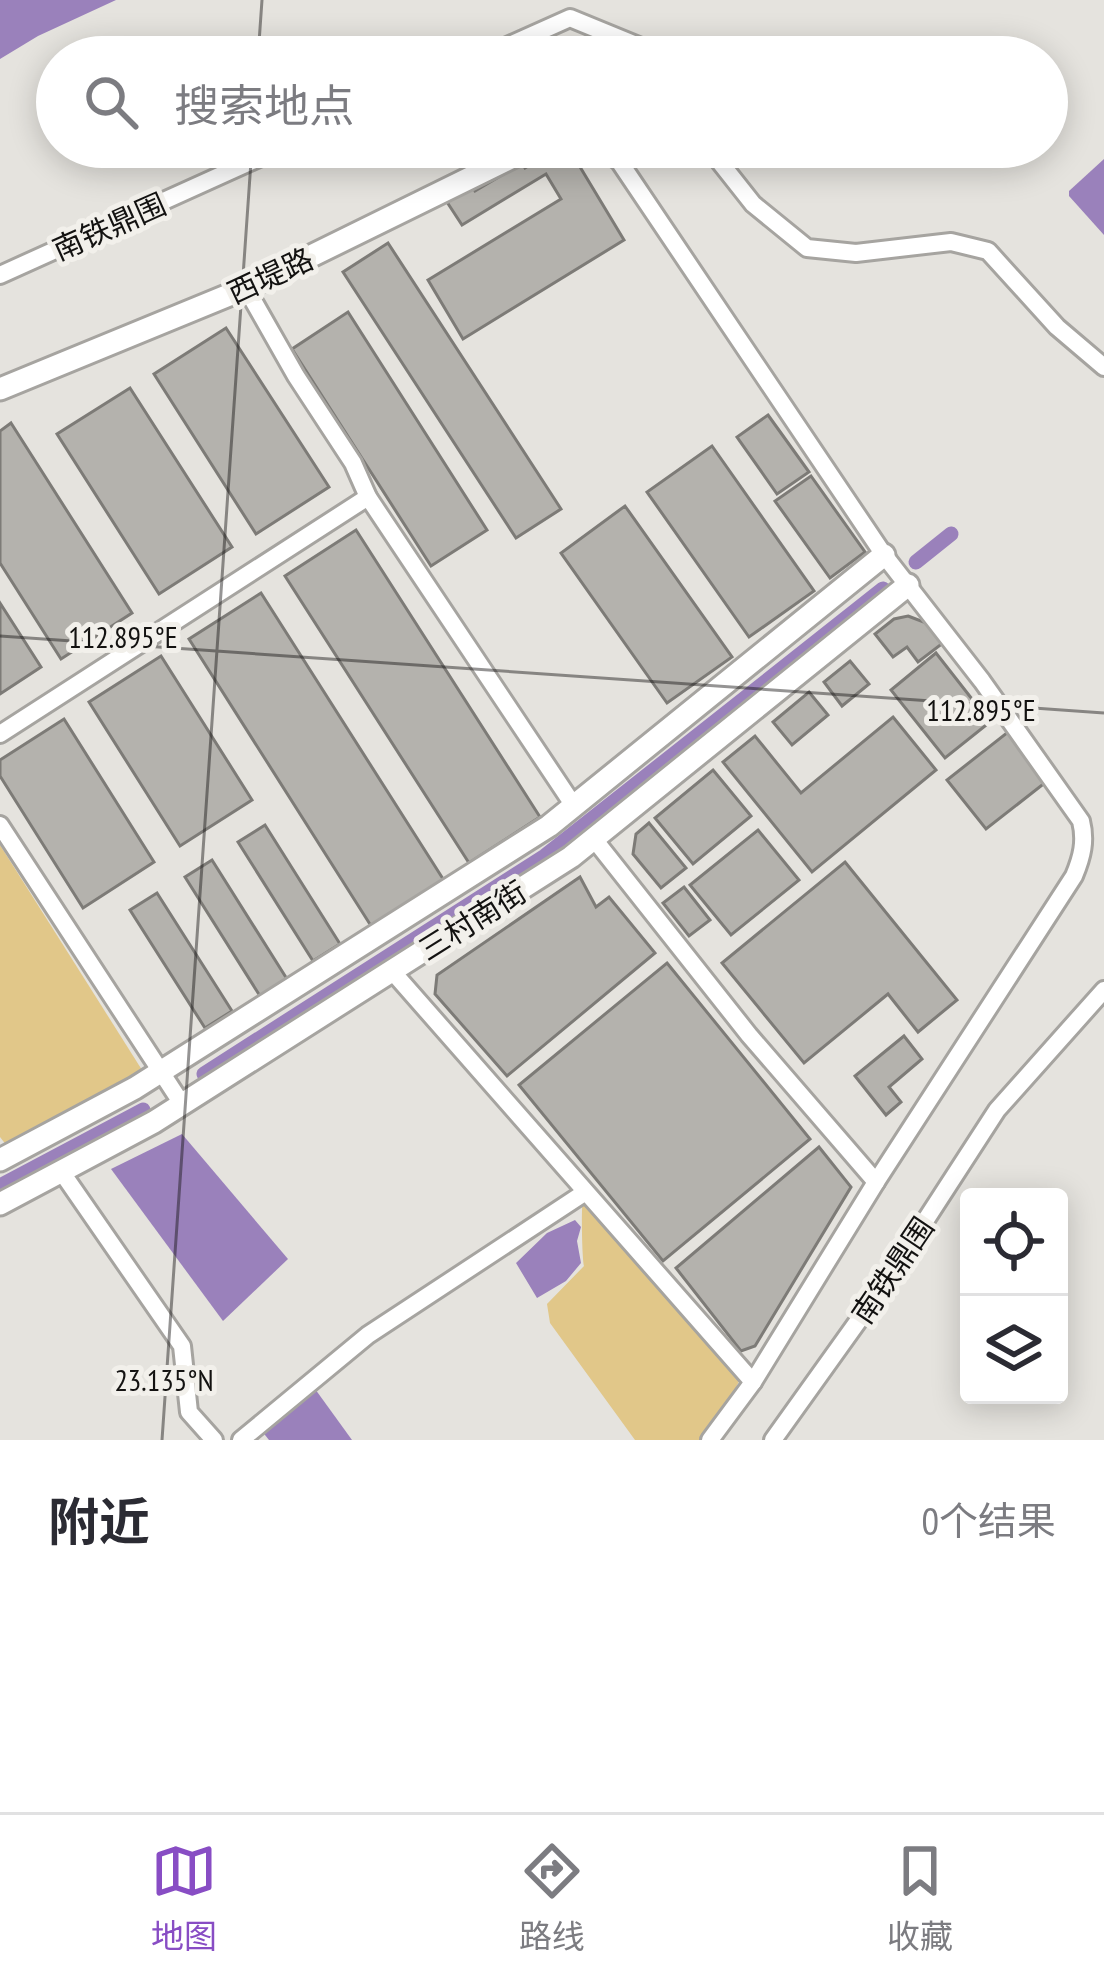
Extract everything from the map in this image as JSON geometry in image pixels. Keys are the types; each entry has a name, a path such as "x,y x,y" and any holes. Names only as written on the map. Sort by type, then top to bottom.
{"street":[{"path":"529,36 570,18 614,36"},
{"name":"南铁鼎围","path":"0,275 237,168"},
{"name":"西堤路","path":"0,389 246,288 490,168"},
{"path":"625,168 884,555 1081,821 1083,844 1074,876 753,1382 710,1440"},
{"path":"725,168 753,204 807,248 856,253 951,242 988,251 1057,327 1104,367"},
{"path":"246,288 353,463 368,496 574,806"},
{"path":"0,734 368,496"},
{"name":"三村南街","path":"0,1160 162,1071 549,826 884,555"},
{"name":"三村南街","path":"0,1204 182,1104 593,839 908,585"},
{"path":"0,825 182,1104"},
{"path":"593,839 748,1035 876,1182"},
{"path":"392,971 753,1382"},
{"name":"南铁鼎围","path":"772,1440 881,1289 997,1110 1104,990"},
{"path":"61,1171 182,1346 189,1412 214,1440"},
{"path":"241,1440 368,1335 584,1193"}],"shaded area":[{"path":"0,0 116,0 36,36 0,59"},
{"path":"1104,159 1104,235 1069,191"},
{"path":"0,845 142,1070 7,1146 0,1137"},
{"path":"182,1134 288,1259 223,1321 111,1169"},
{"path":"583,1199 741,1377 700,1440 635,1440 550,1323 547,1304 584,1266"},
{"path":"575,1220 581,1227 577,1241 581,1263 566,1281 537,1298 516,1263 547,1233"},
{"path":"310,1382 352,1440 269,1440 261,1430"}],"building":[{"path":"514,168 581,168 624,240 463,339 428,280 561,199 546,174 462,225 445,199 470,183 475,191"},
{"path":"388,243 561,509 516,538 343,272"},
{"path":"348,312 487,530 431,566 292,349"},
{"path":"226,328 329,487 256,534 154,374"},
{"path":"130,388 232,547 159,594 57,434"},
{"path":"768,415 809,472 777,494 737,437"},
{"path":"11,423 132,613 61,659 0,563 0,431"},
{"path":"712,446 814,591 749,637 647,492"},
{"path":"811,476 865,552 830,578 775,501"},
{"path":"625,506 732,657 667,703 561,553"},
{"path":"356,530 540,817 469,863 285,576"},
{"path":"261,593 445,882 373,929 189,639"},
{"path":"0,603 41,667 0,694"},
{"path":"908,616 929,624 943,643 918,662 907,647 893,657 875,634 894,619"},
{"path":"936,653 990,722 945,758 891,690"},
{"path":"161,656 252,800 180,846 89,702"},
{"path":"850,661 869,684 842,706 824,682"},
{"path":"809,692 828,715 792,745 773,722"},
{"path":"893,717 936,770 812,872 723,762 755,736 801,793"},
{"path":"64,719 154,862 83,908 0,776 0,760"},
{"path":"1008,732 1046,782 986,829 947,780"},
{"path":"713,770 751,816 693,864 655,818"},
{"path":"649,823 686,868 661,888 633,854 636,834"},
{"path":"265,825 340,944 313,961 238,842"},
{"path":"758,830 799,880 731,935 690,885"},
{"path":"212,860 287,979 260,996 185,877"},
{"path":"845,862 957,1000 918,1032 888,994 804,1063 722,963"},
{"path":"580,877 596,907 609,897 655,953 507,1076 435,994 437,975"},
{"path":"684,887 710,920 689,936 663,903"},
{"path":"157,893 232,1011 205,1028 130,910"},
{"path":"667,963 810,1139 663,1261 519,1085"},
{"path":"904,1036 922,1059 889,1087 901,1102 886,1115 855,1076"},
{"path":"819,1147 851,1187 755,1346 741,1351 676,1268"}],"waterway":[{"path":"916,562 951,534"},
{"path":"204,1074 545,856 883,589"},
{"path":"0,1186 143,1110"}]}
